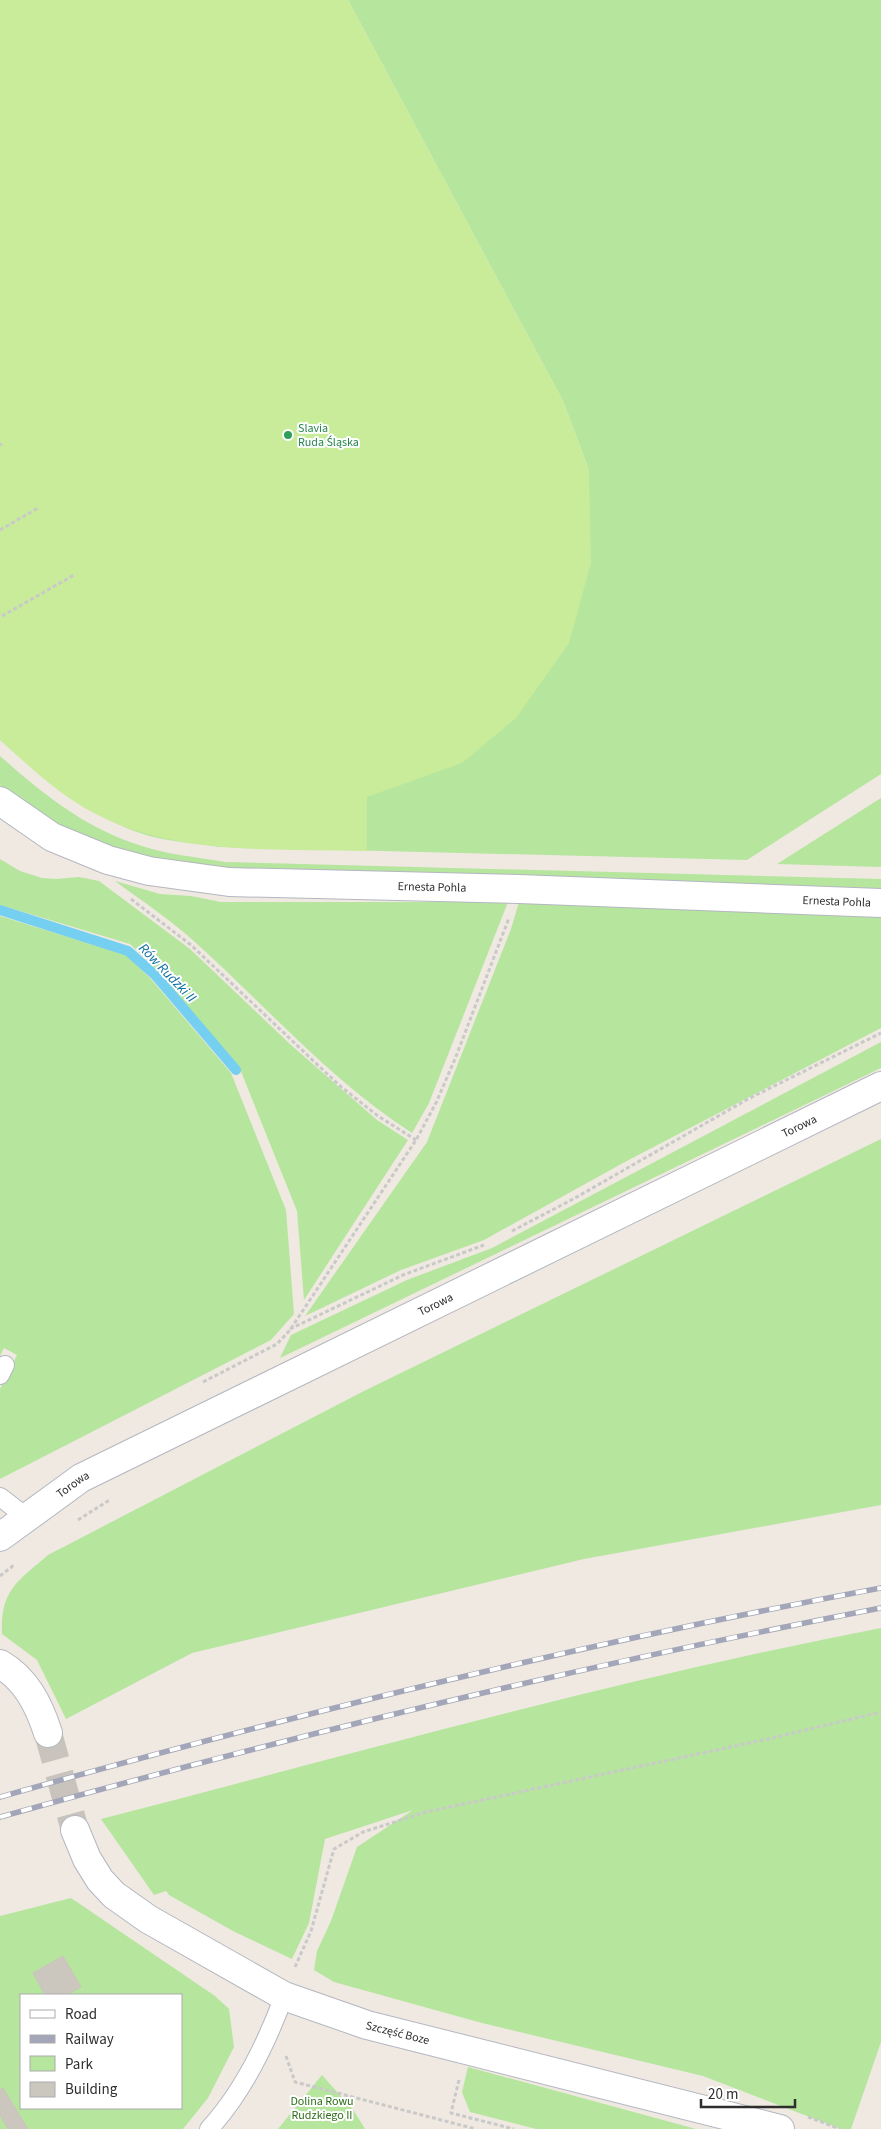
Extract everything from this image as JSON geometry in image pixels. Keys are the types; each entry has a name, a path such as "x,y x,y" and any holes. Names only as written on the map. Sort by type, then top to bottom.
{"street":[{"name":"Ernesta Pohla","path":"0,801 52,837 108,860 149,872 229,882 519,889 881,903"},
{"name":"Torowa","path":"0,1537 81,1478 881,1086"},
{"path":"0,1664 13,1671 32,1695 42,1714 48,1733"},
{"name":"Szczęść Boze","path":"75,1830 87,1859 100,1880 114,1895 148,1919 284,1996 367,2025 780,2129"}],"lane":[{"path":"0,1497 26,1517"},
{"path":"209,2129 224,2113 241,2085 274,2023 284,1996"}],"path":[{"path":"0,530 38,508"},
{"path":"2,616 74,575"},
{"path":"200,1383 277,1344 290,1330 416,1140 436,1103 455,1059 519,889"},
{"path":"130,898 191,945 340,1086 378,1116 416,1140"},
{"path":"505,1234 575,1198 748,1099 881,1033"},
{"path":"290,1330 403,1275 488,1243"},
{"path":"294,1968 310,1931 334,1850 363,1832 426,1812 768,1739 881,1712"},
{"path":"287,1964 303,1972"},
{"path":"274,2023 295,2082 476,2129"},
{"path":"450,2076 459,2078 451,2113 514,2129"},
{"path":"806,2116 840,2129"}],"green space":[{"name":"Slavia Ruda Śląska","path":"0,0 348,0 563,401 589,470 591,563 569,643 516,718 462,763 367,797 367,851 226,847 157,837 124,826 79,805 44,779 0,740"},
{"path":"348,0 881,0 881,774 747,860 219,847 171,841 152,837 123,826 85,806 50,782 0,740 589,470 563,401"},
{"path":"0,756 49,797 102,830 152,849 225,862 881,879 881,889 227,873 180,866 144,860 97,845 46,818 0,785"},
{"path":"881,798 881,867 777,864"},
{"path":"0,859 20,871 42,878 79,877 99,881 190,949 291,1045 377,1120 408,1140 304,1300 297,1211 240,1069 153,966 130,944 0,905"},
{"path":"115,881 160,894 191,896 221,902 508,902 429,1103 412,1133 382,1113 327,1067 186,935"},
{"path":"519,902 881,915 881,1028 623,1163 484,1240 401,1270 305,1316 427,1142 511,929"},
{"path":"0,916 126,955 150,978 231,1073 286,1210 294,1314 271,1340 0,1479 0,1389 17,1355 4,1348 0,1356"},
{"path":"881,1042 881,1068 280,1358 291,1335 407,1280 492,1248"},
{"path":"881,1139 881,1505 584,1559 192,1653 66,1719 37,1660 2,1634 4,1607 13,1588 48,1555 364,1391"},
{"path":"881,1628 881,2042 851,2129 841,2129 703,2076 482,2023 334,1982 314,1970 317,1951 331,1921 357,1847 413,1810 325,1839 309,1923 292,1959 233,1931 169,1895 166,1891 154,1895 101,1819 587,1693 783,1648"},
{"path":"71,1898 215,1996 229,2009 234,2047 208,2098 183,2129 0,2129 0,1916"},
{"path":"468,2067 696,2129 536,2129 470,2112 462,2092"},
{"name":"Dolina Rowu Rudzkiego II","path":"322,2075 354,2111 365,2129 278,2129"}],"building":[{"path":"63,1956 81,1987 68,1994 44,1994 33,1973"},
{"path":"3,2088 28,2129 8,2129 0,2115 0,2090"}],"waterway":[{"name":"Rów Rudzki II","path":"0,910 128,951 155,975 236,1070"}],"tunnel":[{"path":"48,1733 75,1830"}],"railway":[{"path":"0,1797 219,1737 438,1682 659,1632 881,1588"},
{"path":"0,1817 328,1730 659,1653 881,1608"}],"place":[{"name":"Slavia Ruda Śląska","path":"288,435"}]}
